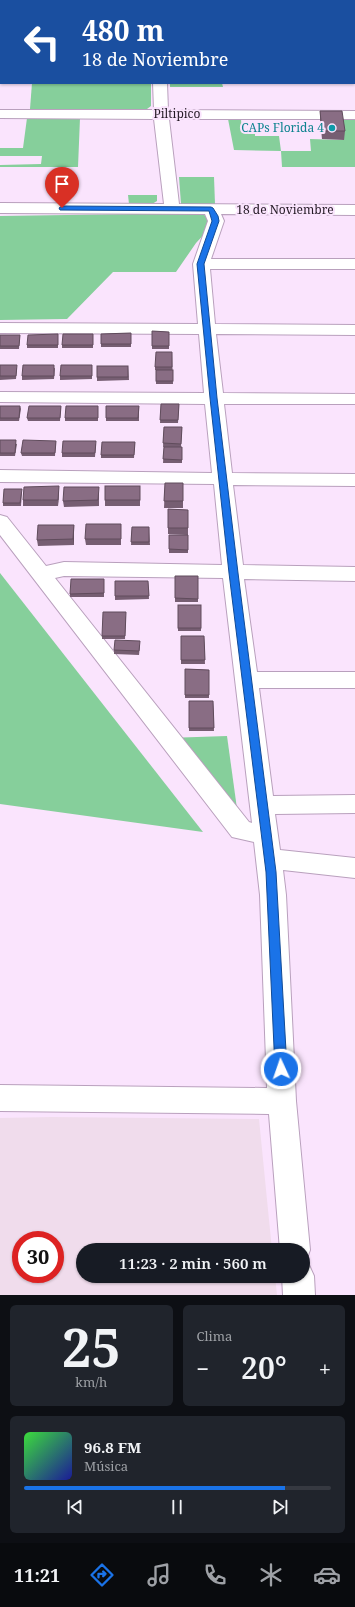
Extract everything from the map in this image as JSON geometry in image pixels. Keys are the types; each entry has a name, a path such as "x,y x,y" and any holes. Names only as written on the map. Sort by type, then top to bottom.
{"street":[{"path":"160,84 161,114 172,209"},
{"name":"Piltipico","path":"0,114 355,115"},
{"name":"18 de Noviembre","path":"0,208 355,210"},
{"path":"211,209 216,221 201,264 206,328 224,479 233,573 270,859 273,895 282,1101 294,1243"},
{"path":"201,264 355,264"},
{"path":"0,328 355,330"},
{"path":"0,397 355,399"},
{"path":"0,476 355,480"},
{"path":"3,529 41,574 241,830 266,833"},
{"path":"41,574 64,569 355,574"},
{"path":"248,680 355,680"},
{"path":"263,805 355,804"},
{"path":"270,859 355,868"},
{"path":"0,1098 282,1101"},
{"path":"298,1283 299,1295"}],"shaded area":[{"path":"52,1117 259,1119 271,1243 76,1243 76,1283 276,1283 277,1295 0,1295 0,1118"}],"green space":[{"path":"32,84 151,84 151,106 147,109 30,109"},
{"path":"170,84 222,84 223,87 170,87"},
{"path":"27,118 80,118 78,167 0,167 0,165 41,164 42,156 0,156 0,148 23,148"},
{"path":"228,119 241,119 242,133 255,133 255,136 279,136 281,151 234,150"},
{"path":"342,119 355,119 355,167 282,167 281,151 311,151 310,139 344,140"},
{"path":"179,177 214,177 215,204 181,204"},
{"path":"128,195 157,195 157,201 152,204 129,204"},
{"path":"202,213 209,219 208,230 196,243 176,272 113,272 67,319 0,320 0,216"},
{"path":"0,573 203,832 0,804"},
{"path":"227,736 238,816 167,738"}],"building":[{"path":"320,111 342,111 345,131 322,131"},
{"path":"152,331 169,332 169,346 152,346"},
{"path":"131,333 131,344 101,344 101,334"},
{"path":"58,334 58,345 27,345 28,335"},
{"path":"63,334 93,334 93,345 62,345"},
{"path":"0,335 20,335 19,346 0,346"},
{"path":"156,352 172,352 172,367 155,367"},
{"path":"0,365 17,365 16,376 0,376"},
{"path":"23,365 54,365 54,376 22,376"},
{"path":"61,365 92,365 92,376 60,376"},
{"path":"97,366 128,366 128,377 97,377"},
{"path":"156,370 173,370 173,381 156,381"},
{"path":"161,404 179,404 178,420 160,420"},
{"path":"0,406 20,406 19,418 0,418"},
{"path":"29,406 61,406 60,418 27,418"},
{"path":"66,406 98,406 98,418 65,418"},
{"path":"106,406 139,406 138,418 106,418"},
{"path":"164,427 182,427 181,444 163,443"},
{"path":"0,440 16,440 15,453 0,453"},
{"path":"23,440 56,441 55,453 21,453"},
{"path":"63,441 96,441 95,453 62,453"},
{"path":"102,442 135,442 134,455 101,455"},
{"path":"164,447 182,447 182,460 163,459"},
{"path":"165,483 183,483 183,501 164,501"},
{"path":"59,486 58,500 23,500 24,487"},
{"path":"105,486 140,486 140,500 105,500"},
{"path":"64,487 99,487 98,500 63,501"},
{"path":"4,489 22,489 20,503 3,503"},
{"path":"168,509 188,510 188,528 168,528"},
{"path":"86,524 121,524 121,539 85,539"},
{"path":"38,525 74,525 73,539 37,540"},
{"path":"132,527 149,527 149,542 131,542"},
{"path":"169,535 188,535 188,550 169,549"},
{"path":"175,576 198,576 198,599 175,598"},
{"path":"71,579 104,579 104,593 70,594"},
{"path":"115,581 148,581 149,596 115,596"},
{"path":"178,605 201,605 201,628 178,628"},
{"path":"103,612 126,612 125,636 102,636"},
{"path":"181,636 204,636 205,660 181,660"},
{"path":"115,640 140,641 139,651 114,650"},
{"path":"185,669 209,670 209,695 185,695"},
{"path":"189,701 213,701 214,728 189,728"}],"place":[{"name":"CAPs Florida 4","path":"332,128"}],"route":[{"path":"62,208 211,209 215,216 216,221 201,264 206,328 224,479 233,573 250,695 271,872 281,1069"}]}
